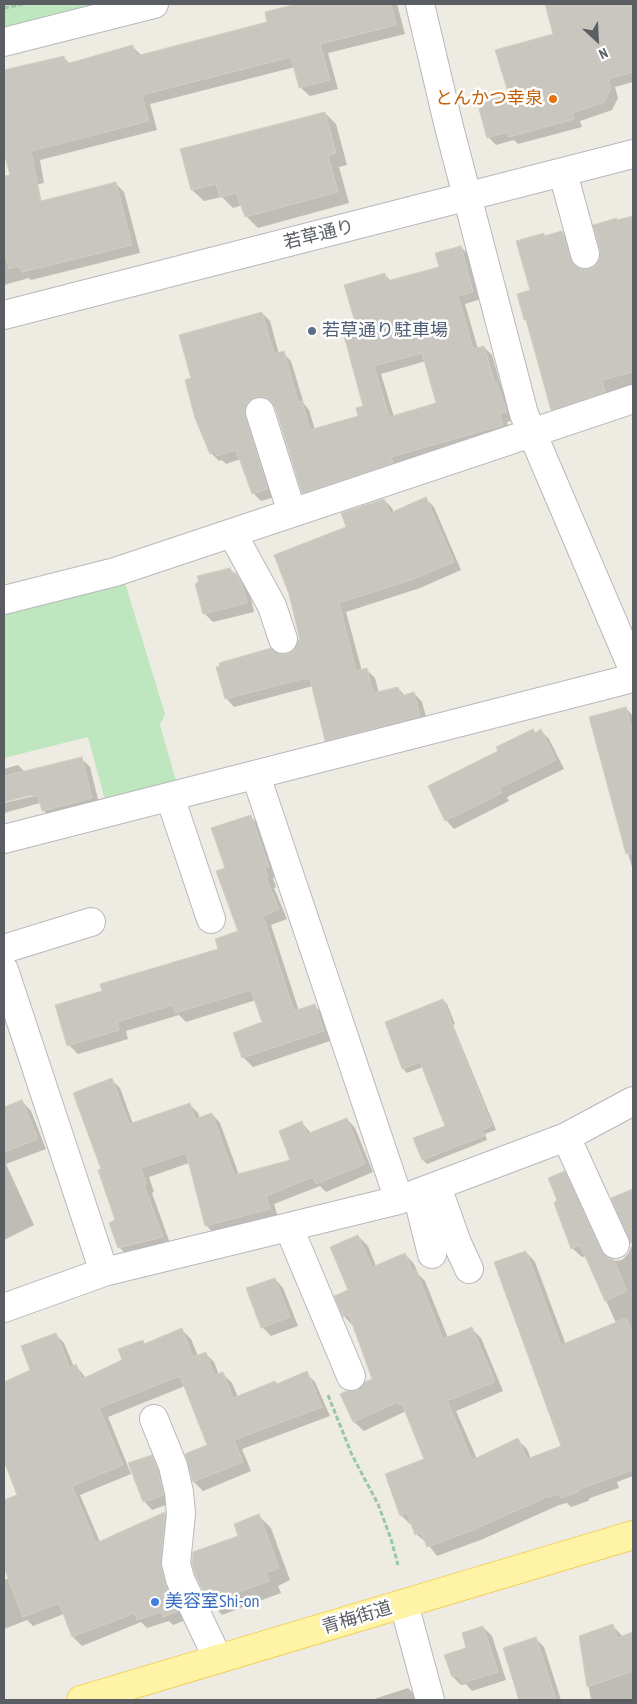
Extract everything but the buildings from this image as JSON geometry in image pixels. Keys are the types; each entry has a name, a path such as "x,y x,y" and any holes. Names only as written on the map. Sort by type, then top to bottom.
{"main road":[{"name":"青梅街道","path":"81,1700 633,1535"}],"street":[{"path":"4,42 154,4"},
{"path":"420,4 524,414 633,669"},
{"name":"若草通り","path":"4,315 633,154"},
{"path":"563,172 585,254"},
{"path":"5,594 115,572 633,400"},
{"path":"260,412 292,513"},
{"path":"232,533 272,606 283,640"},
{"path":"4,840 633,678"},
{"path":"256,776 418,1194 432,1254"},
{"path":"170,797 211,919"},
{"path":"4,949 91,922"},
{"path":"4,970 104,1272"},
{"path":"4,1308 104,1272 289,1228 418,1194 566,1137 633,1101"},
{"path":"566,1137 615,1244"},
{"path":"418,1194 457,1242 469,1269"},
{"path":"289,1228 351,1376"},
{"path":"154,1419 173,1466 179,1492 181,1514 176,1563 180,1579 218,1659"},
{"path":"404,1604 430,1700"}],"path":[{"path":"4,8 23,4"}],"green space":[{"path":"4,4 98,4 4,28"},
{"path":"125,583 165,714 160,725 176,781 105,800 88,737 4,758 4,614"}],"place":[{"name":"とんかつ幸泉","path":"553,99"},
{"name":"若草通り駐車場","path":"312,331"},
{"name":"美容室Shi-on","path":"155,1602"}]}
